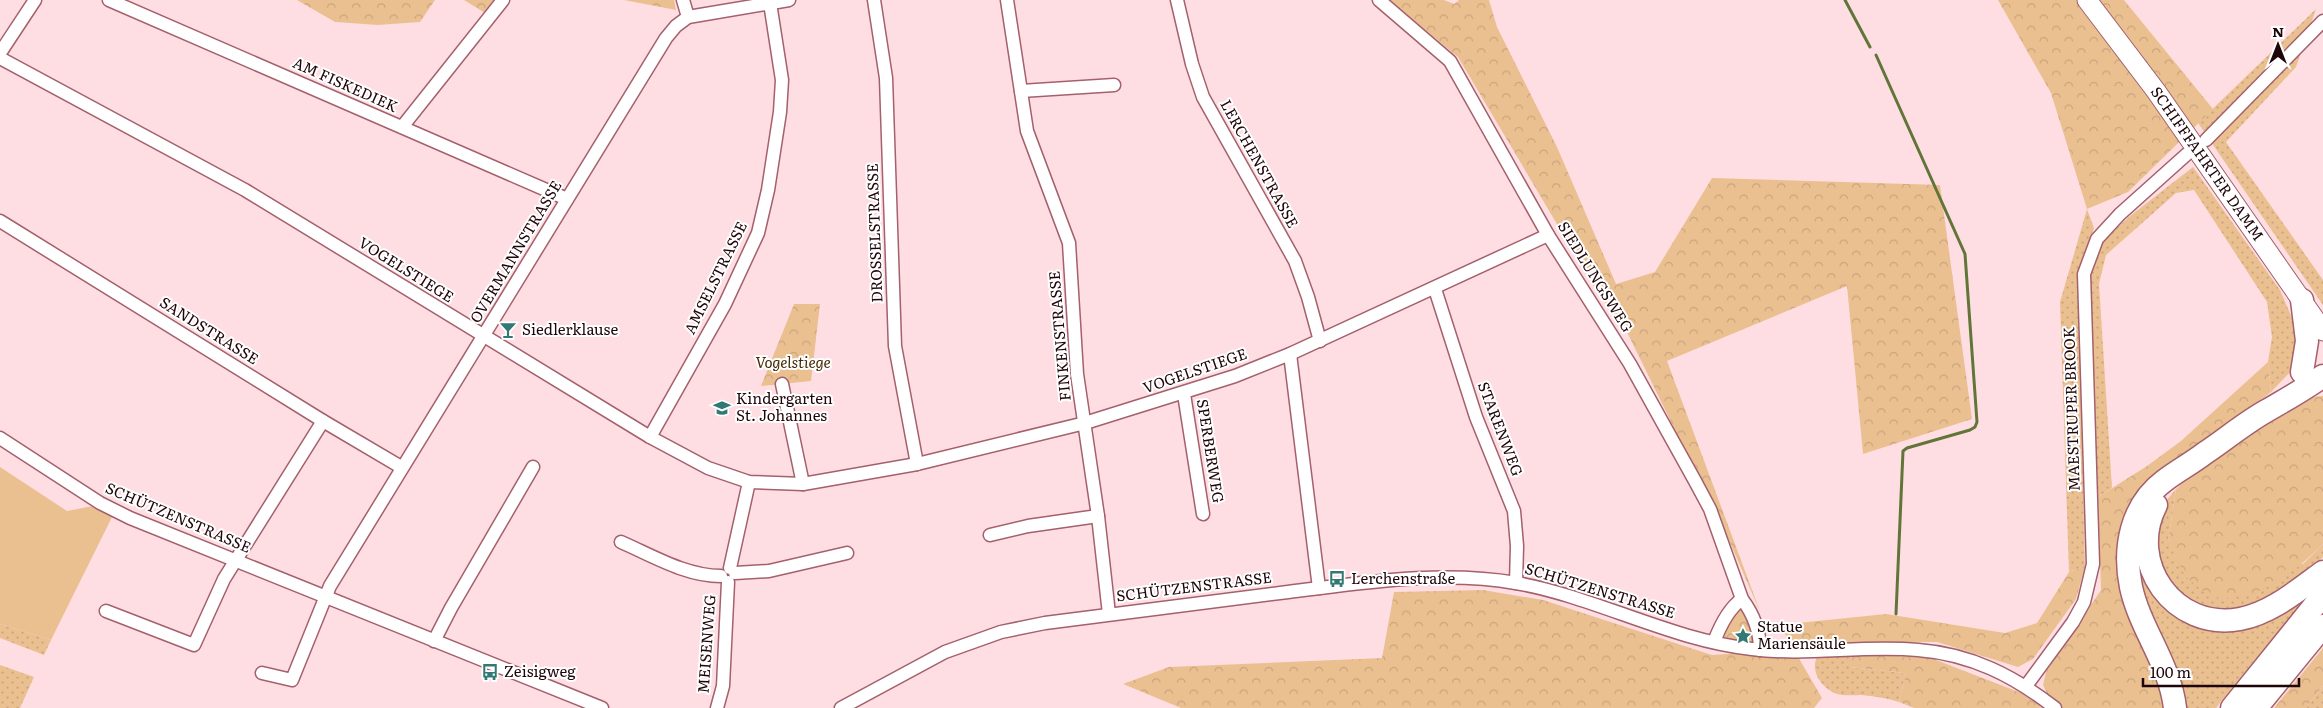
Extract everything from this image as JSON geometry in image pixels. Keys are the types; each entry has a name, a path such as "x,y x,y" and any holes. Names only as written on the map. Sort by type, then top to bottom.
{"highway":[{"path":"2302,300 2314,381"},
{"path":"2175,708 2172,690 2163,664 2132,590 2127,552 2133,522 2142,506 2163,481 2182,470 2267,410 2314,381 2323,362"},
{"path":"2182,470 2158,501 2147,530 2148,563 2162,589 2172,600 2188,611 2204,618 2239,619 2272,607 2323,572"},
{"path":"2232,708 2323,595"},
{"path":"2256,708 2323,626"}],"main road":[{"name":"SCHIFFFAHRTER DAMM","path":"2087,0 2139,68 2323,331"}],"street":[{"path":"0,53 35,0"},
{"name":"AM FISKEDIEK","path":"110,0 567,199"},
{"path":"402,128 503,0"},
{"path":"683,0 688,17 789,0"},
{"name":"DROSSELSTRASSE","path":"874,0 886,78 895,346 917,464"},
{"name":"FINKENSTRASSE","path":"1007,0 1027,131 1069,244 1076,374 1098,516 1109,614"},
{"name":"LERCHENSTRASSE","path":"1177,0 1192,64 1203,97 1295,261 1308,297 1320,341"},
{"name":"SIEDLUNGSWEG","path":"1379,0 1450,62 1548,235 1630,364 1710,509 1742,599 1750,610 1760,634 1760,650"},
{"name":"AMSELSTRASSE","path":"650,437 725,304 758,232 768,190 780,112 782,80 770,3"},
{"name":"OVERMANNSTRASSE","path":"325,598 330,586 401,467 666,38 676,26 688,17"},
{"path":"2206,140 2323,21"},
{"name":"VOGELSTIEGE","path":"0,58 245,190 650,437 708,468 749,482 803,484 917,464 1085,423 1184,394 1320,341 1548,235"},
{"path":"1021,91 1114,85"},
{"name":"MAESTRUPER BROOK","path":"2026,686 2073,622 2084,602 2093,564 2084,274 2097,239 2120,214 2188,154"},
{"name":"SANDSTRASSE","path":"0,221 323,421 401,467"},
{"name":"STARENWEG","path":"1435,289 1476,417 1514,511 1517,546 1516,583"},
{"path":"1290,354 1319,588"},
{"path":"782,384 803,484"},
{"name":"SPERBERWEG","path":"1184,394 1203,514"},
{"path":"106,611 194,646 235,560 323,421"},
{"name":"SCHÜTZENSTRASSE","path":"0,438 100,503 130,518 602,708"},
{"path":"434,641 451,608 533,467"},
{"name":"MEISENWEG","path":"717,708 722,686 728,575 749,482"},
{"path":"990,535 1028,526 1098,516"},
{"name":"MEISENWEG","path":"621,542 690,572 705,576 768,571 847,553"},
{"name":"SCHÜTZENSTRASSE","path":"841,708 945,652 970,641 1001,632 1045,623 1109,614 1319,588 1401,580 1464,577 1516,583 1603,606 1714,642 1760,650 1811,652 1903,649 1934,652 1983,665 2026,686 2055,708"},
{"path":"262,673 292,680 325,598"},
{"path":"1714,642 1719,628 1733,606 1742,599"}],"green space":[{"path":"297,0 435,0 420,22 378,25 335,22"},
{"path":"464,0 496,0 485,13"},
{"path":"624,0 674,0 676,10"},
{"path":"1389,0 1444,0 1454,4 1459,0 1489,0 1497,27 1557,147 1616,284 1655,272 1712,178 1940,185 1972,419 1863,454 1847,286 1667,361 1761,614 1728,538 1625,328 1596,290 1458,57"},
{"path":"1998,0 2124,0 2213,109 2128,192 2087,209 2051,93"},
{"path":"2316,9 2296,67 2226,142 2323,280 2323,305 2198,123"},
{"path":"2193,167 2280,290 2295,325 2297,365 2271,392 2268,362 2272,337 2267,302 2194,190 2176,193 2106,255 2099,284 2112,488 2098,497 2088,275 2102,242 2130,216"},
{"path":"2087,209 2094,228 2078,276 2085,566 2069,572 2060,302"},
{"name":"Vogelstiege","path":"794,304 820,304 811,381 761,386"},
{"path":"2268,362 2271,392 2165,473 2120,541 2166,708 2063,708 2049,697 2043,685 2046,672 2101,590 2098,497 2147,466 2181,441"},
{"path":"2323,396 2323,544 2285,577 2262,590 2235,598 2210,597 2185,576 2168,542 2176,489 2201,466 2302,398"},
{"path":"0,467 67,511 98,505 114,513 51,640 0,624"},
{"path":"2176,489 2168,542 2303,564 2323,544 2323,557 2311,569 2257,606 2223,612 2192,604 2160,572 2155,527 2166,501"},
{"path":"2158,495 2145,566 2221,625 2323,576 2216,708 2179,708 2132,574"},
{"path":"2085,566 2076,599 2033,659 2018,667 1937,642 1791,642 1778,625 1886,614 2005,633 2037,623 2069,572"},
{"path":"1483,590 1543,600 1712,655 1754,652 1797,655 1822,698 1814,708 1181,708 1123,684 1169,667 1382,658 1394,592"},
{"path":"1738,609 1750,610 1760,650 1714,642"},
{"path":"0,624 51,640 44,655 0,638"},
{"path":"2323,648 2323,686 2306,708 2274,708"},
{"path":"1853,654 1850,667 1906,673 1899,702 1871,696 1837,694 1822,683 1818,678 1815,667 1818,655"},
{"path":"1853,654 1931,658 2024,694 2042,708 1914,708 1899,702 1906,673 1849,667"},
{"path":"0,665 34,677 20,708 0,708"},
{"path":"2323,686 2323,708 2306,708"}],"waterway":[{"path":"1845,0 1870,47"},
{"path":"1876,55 1965,254 1977,422 1975,427 1970,430 1907,448 1903,451 1896,614"}],"place":[{"name":"Siedlerklause","path":"508,330"},
{"name":"Kindergarten St. Johannes","path":"722,408"},
{"name":"Lerchenstraße","path":"1337,579"},
{"name":"Statue Mariensäule","path":"1743,636"},
{"name":"Zeisigweg","path":"490,672"}]}
